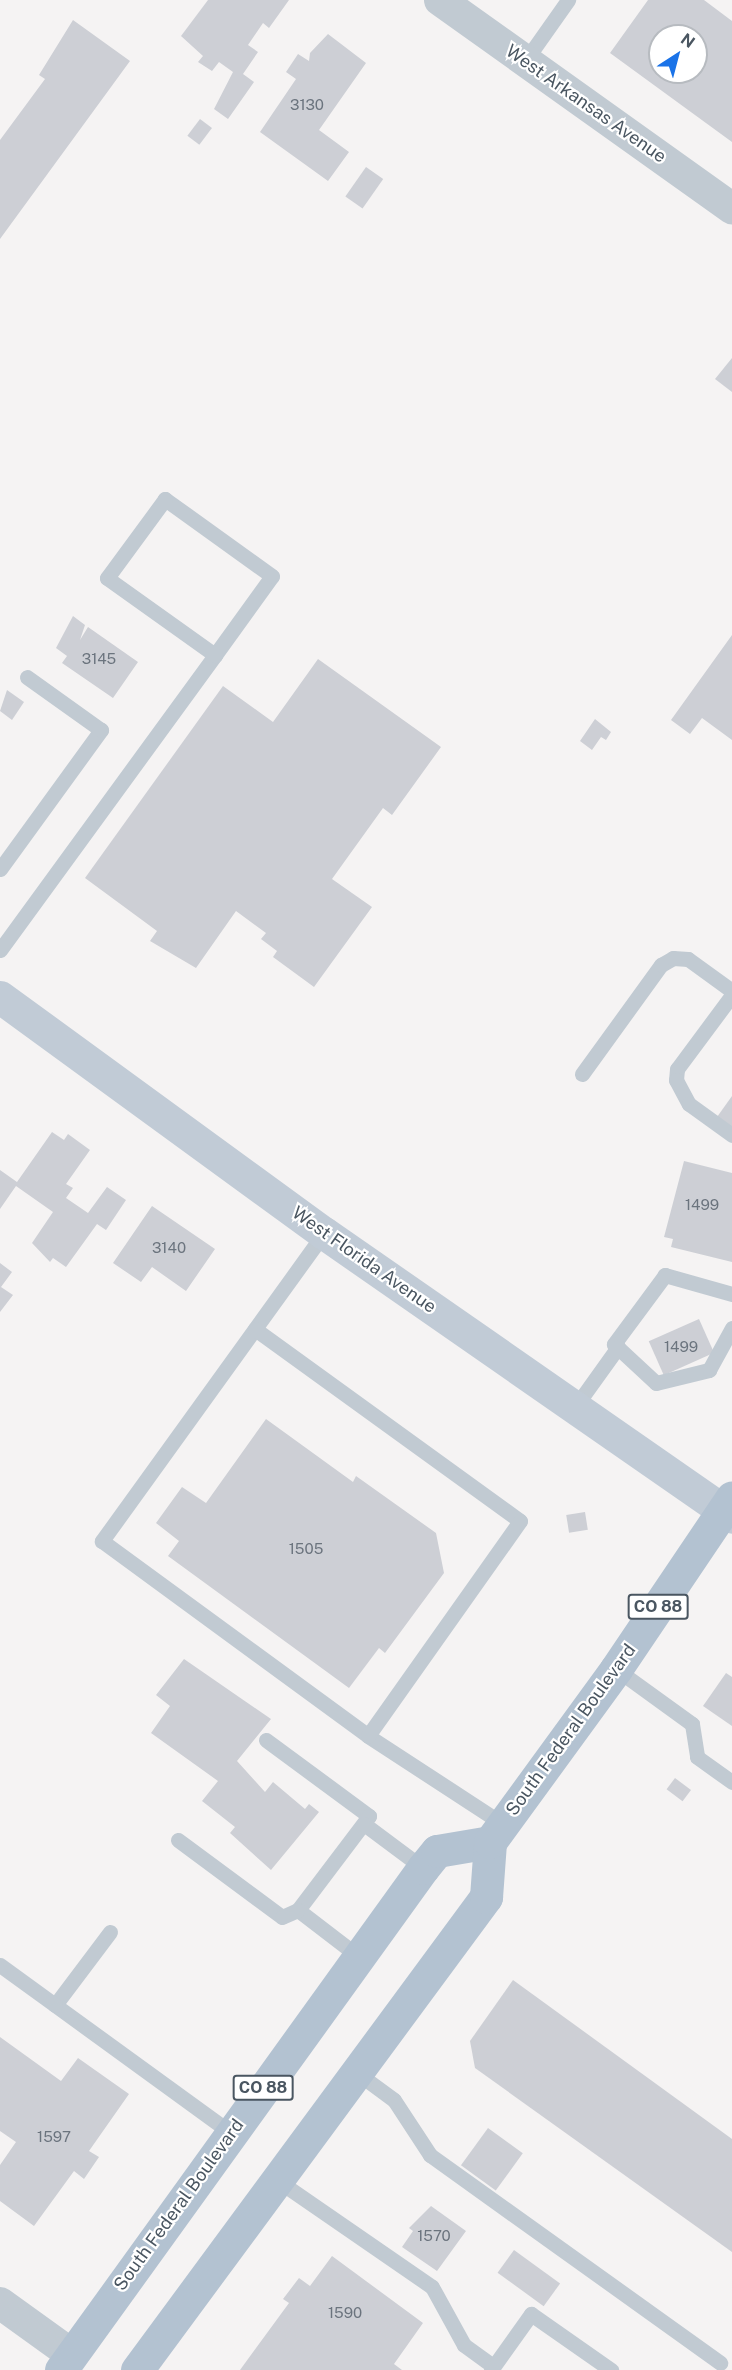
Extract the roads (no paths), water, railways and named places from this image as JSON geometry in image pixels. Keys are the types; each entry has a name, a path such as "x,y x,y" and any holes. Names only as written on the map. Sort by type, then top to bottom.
{"main road":[{"name":"South Federal Boulevard","path":"66,2362 423,1868 437,1851 496,1833 616,1670 729,1508"},
{"path":"137,2370 490,1891 496,1833"}],"street":[{"name":"West Arkansas Avenue","path":"440,0 732,208"},
{"name":"West Florida Avenue","path":"0,996 324,1233 575,1407 729,1508"},
{"path":"0,2303 66,2362"}],"lane":[{"path":"525,61 568,0"},
{"path":"0,950 215,655 272,576 165,499 107,578 215,655"},
{"path":"0,868 101,730 27,677"},
{"path":"582,1074 660,965 673,958 688,960 732,993 677,1069 676,1080 689,1104 732,1135"},
{"path":"324,1233 102,1540 496,1833"},
{"path":"732,1294 665,1275 614,1344 656,1383 709,1370 732,1328"},
{"path":"255,1329 520,1521 368,1736"},
{"path":"575,1407 618,1347"},
{"path":"616,1670 692,1724 697,1757 732,1782"},
{"path":"178,1840 282,1917 298,1910 369,1816 266,1740"},
{"path":"364,1824 423,1868"},
{"path":"298,1910 358,1956"},
{"path":"56,2005 110,1932"},
{"path":"0,1965 231,2133"},
{"path":"356,2072 393,2100 430,2155 720,2362"},
{"path":"277,2180 432,2288 464,2344 492,2368 531,2314 604,2368"}]}
